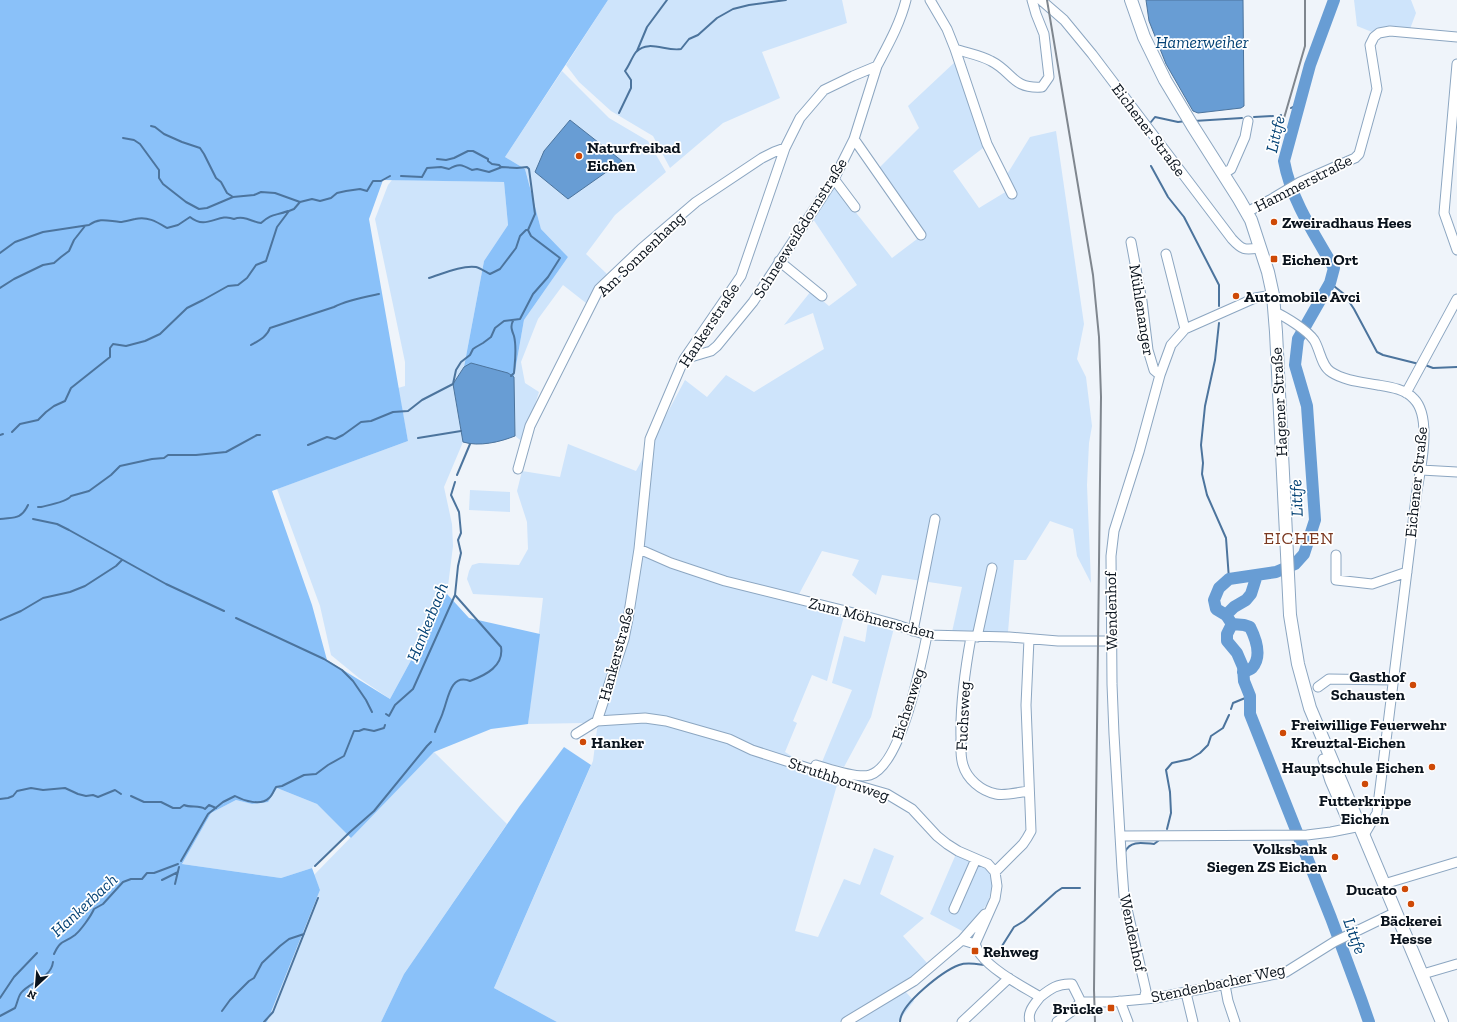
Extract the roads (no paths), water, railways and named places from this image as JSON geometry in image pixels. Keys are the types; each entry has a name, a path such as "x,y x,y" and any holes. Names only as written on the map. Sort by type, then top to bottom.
{"main road":[{"name":"Hagener Straße","path":"1131,0 1142,30 1160,70 1189,121 1247,212 1260,248 1273,295 1275,312 1286,558 1290,615 1298,664 1310,708 1363,830 1442,1022"}],"street":[{"path":"877,66 896,31 903,14 906,0"},
{"path":"930,0 947,29 987,144 1012,194"},
{"path":"955,49 993,62 1016,82 1030,88 1042,86 1049,77 1044,34 1032,0"},
{"name":"Eichener Straße","path":"1042,0 1064,20 1092,54 1238,246 1245,250 1260,248"},
{"name":"Hammerstraße","path":"1247,212 1300,182 1354,158 1359,154 1377,89 1370,45 1374,37 1379,33 1390,31 1457,37"},
{"path":"1457,64 1444,213 1457,250"},
{"name":"Schneeweißdornstraße","path":"684,359 711,351 717,346 752,302 834,179 854,139 877,66"},
{"name":"Hankerstraße","path":"576,734 597,721 624,639 639,549 650,439 684,359 741,276 785,148 800,118 824,90 877,66"},
{"path":"1223,174 1231,169 1245,137 1248,121"},
{"path":"854,139 921,235"},
{"name":"Am Sonnenhang","path":"518,469 530,426 599,289 641,249 696,202 762,158 785,148"},
{"path":"834,179 855,207"},
{"name":"Mühlenanger","path":"1131,242 1142,301 1148,350 1154,370 1160,375"},
{"path":"1166,254 1185,329"},
{"path":"779,262 822,296"},
{"name":"Wendenhof","path":"1144,999 1146,991 1124,896 1120,836 1114,734 1112,641 1111,556 1114,531 1140,452 1160,375 1171,345 1185,329 1255,298 1273,295"},
{"path":"1406,393 1457,299"},
{"name":"Eichener Straße","path":"1275,312 1287,318 1310,336 1329,371 1343,378 1395,388 1406,393 1415,400 1422,412 1424,427 1421,470 1417,490 1377,813 1363,830"},
{"path":"1421,470 1457,472"},
{"path":"914,631 935,519"},
{"name":"Zum Möhnerschen","path":"639,549 671,563 725,581 846,611 927,635 1009,637 1058,641 1112,641"},
{"path":"1336,555 1336,580 1372,584 1407,572"},
{"name":"Fuchsweg","path":"992,568 974,637 960,716 961,755 963,766 970,778 975,784 988,791 1001,794 1029,791"},
{"name":"Eichenweg","path":"814,770 816,765 860,776 868,776 879,770 890,754 904,725 918,678 927,635"},
{"path":"975,944 995,900 997,886 996,872 1023,844 1029,835 1031,826 1026,705 1029,639"},
{"path":"1318,687 1329,679 1394,680"},
{"name":"Struthbornweg","path":"597,721 645,718 666,721 729,739 752,750 814,770 842,781 887,794 912,809 937,836 947,844 958,851 988,864 996,872"},
{"path":"1323,759 1330,781 1346,818 1363,830"},
{"path":"1120,836 1289,836 1363,830"},
{"path":"954,909 976,859"},
{"path":"1384,884 1457,862"},
{"path":"846,1022 914,981 962,940 992,906"},
{"name":"Stendenbacher Weg","path":"1081,1002 1144,999 1186,993 1286,972 1334,942 1396,912"},
{"path":"962,940 975,944 981,955 988,963 1040,997"},
{"path":"1423,974 1457,964"},
{"path":"962,1022 1010,978"},
{"path":"1030,1022 1028,1017 1029,1012 1040,997 1052,987 1072,984 1081,1002 1057,1022"},
{"path":"1225,985 1228,1001 1235,1022"},
{"path":"1186,993 1193,1022"},
{"path":"1120,1001 1128,1022"}],"water":[{"name":"Hamerweiher","path":"1146,0 1243,0 1244,106 1241,108 1198,113 1193,111 1166,64 1149,21"},
{"name":"Naturfreibad Eichen","path":"570,120 622,161 568,199 535,172 544,151"},
{"path":"471,363 508,373 514,377 515,436 483,444 463,442 453,384 464,367"}],"waterway":[{"path":"637,51 647,27 667,0"},
{"name":"Hankerbach","path":"619,113 631,88 631,80 625,71 636,52 641,48 652,46 669,49 681,49 689,39 698,35 717,18 733,9 749,5 786,0"},
{"name":"Littfe","path":"1334,0 1310,65 1284,161 1292,190 1304,217 1334,268 1330,283 1298,339 1295,365 1307,406 1315,520 1304,554 1295,564 1276,572 1229,579 1219,588 1214,600 1216,609 1226,615 1232,624 1227,634 1227,641 1237,653 1243,667 1244,681 1250,696 1250,714 1331,918 1369,1022"},
{"name":"Littfe","path":"1291,108 1300,103"},
{"path":"1254,117 1273,116"},
{"path":"1151,122 1155,117 1178,122 1186,121"},
{"path":"1194,121 1242,118"},
{"path":"151,126 155,127 164,134 200,148 216,178 221,182 227,193 233,197"},
{"path":"123,138 134,140 140,144 159,170 159,178 163,184 186,202 199,209 207,208 233,197 254,195 261,192 275,193 300,202"},
{"path":"437,159 446,160 468,151 473,151 488,159 488,161 492,164 499,165 501,167"},
{"name":"Hankerbach","path":"308,445 327,437 335,439 361,422 371,421 393,412 408,411 422,400 453,384 456,370 461,362 470,355 473,349 491,337 495,328 504,321 520,319 533,294 548,277 560,258 531,236 528,230 535,214 529,169 527,167 502,167 489,172 477,169 472,170 458,165 449,169 441,167 427,168 422,177 401,176"},
{"path":"1151,166 1168,197 1184,217 1219,285 1219,306"},
{"path":"12,432 20,424 38,420 54,406 65,401 71,388 110,357 110,348 113,344 126,346 145,341 160,334 187,308 228,286 238,285 247,278 256,265 266,261 277,227 289,211 294,209 300,202 312,199 320,201 331,198 337,193 346,191 360,189 367,191 373,181 381,181 390,176"},
{"path":"0,253 15,242 43,232 89,225 100,220 120,222 144,218 167,228 178,225 190,217 196,221 202,222 228,217 234,219 245,218 261,223 271,216 288,211"},
{"path":"0,288 14,279 43,265 54,263 69,251 74,240 85,226"},
{"path":"429,278 465,267 476,267 490,274 500,269 516,248 520,236 528,230"},
{"path":"1330,283 1344,294 1354,309 1377,352 1383,355 1419,364"},
{"path":"251,345 265,336 270,328 350,301 379,294"},
{"path":"511,376 514,373 516,354 515,341 511,327 513,321"},
{"path":"1219,323 1215,360 1205,406 1201,445 1203,463 1202,474 1207,495 1226,538 1229,579"},
{"path":"1425,365 1433,368 1457,367"},
{"path":"418,438 461,431"},
{"path":"38,507 58,503 71,496 89,491 111,475 120,466 164,458 168,455 196,455 226,452 257,435 260,435"},
{"name":"Hankerbach","path":"457,475 470,444"},
{"name":"Hankerbach","path":"386,714 389,716 395,705 413,689 455,595 461,553 458,540 461,533 459,512 451,495 455,482"},
{"path":"0,519 17,517 23,513 28,505"},
{"path":"33,519 57,524 166,584 224,611"},
{"path":"0,620 21,611 43,598 70,592 85,586 116,566 122,560"},
{"path":"1226,615 1234,607 1246,600 1251,594 1257,575"},
{"path":"435,732 448,695 454,684 463,680 470,681 488,673 497,665 501,654 501,647 455,595"},
{"path":"236,618 324,659 342,670 353,681 372,712"},
{"path":"1232,624 1250,627 1256,642 1257,659 1255,664 1251,669 1243,672"},
{"path":"1231,709 1233,703 1250,696"},
{"path":"1167,829 1171,813 1170,792 1166,770 1172,763 1190,759 1200,753 1208,745 1211,736 1223,728 1229,715"},
{"name":"Hankerbach","path":"181,861 208,814 223,802 235,796 243,800 262,802 271,796 276,787 282,786 304,775 316,774 344,756 354,731 364,729 374,731 384,728 385,725"},
{"path":"315,866 374,811 431,742"},
{"path":"0,799 13,796 17,791 31,788 43,790 65,788 78,794 86,796 93,795 98,797 115,790 121,794"},
{"path":"131,796 144,802 161,802 173,808 180,808 184,805 205,809 209,805 216,808"},
{"path":"1125,852 1127,848 1133,844 1154,844 1158,841"},
{"name":"Hankerbach","path":"54,954 56,949 61,944 75,935 86,923 94,909 103,904 123,882 131,879 142,879 147,873 154,873 178,864"},
{"path":"175,884 179,867"},
{"path":"162,880 178,872"},
{"path":"1002,946 1014,927 1024,921 1056,892 1062,888 1080,888"},
{"path":"264,1022 273,1012 318,898"},
{"path":"222,1011 230,1000 254,978 262,963 280,946 289,939 304,934"},
{"path":"0,998 14,977 37,953"},
{"name":"Hankerbach","path":"0,1016 15,1008 21,993 44,976 51,968 53,962"},
{"path":"900,1022 907,1006 914,998 943,974 962,964 984,965"}],"railway":[{"path":"1047,0 1093,275 1099,337 1101,397 1094,990 1095,1022"},
{"path":"1282,125 1305,46 1305,0"}],"place":[{"name":"Naturfreibad Eichen","path":"579,156"},
{"name":"Zweiradhaus Hees","path":"1274,222"},
{"name":"Eichen Ort","path":"1274,259"},
{"name":"Automobile Avci","path":"1236,296"},
{"name":"Gasthof Schausten","path":"1413,685"},
{"name":"Freiwillige Feuerwehr Kreuztal-Eichen","path":"1283,733"},
{"name":"Hanker","path":"583,742"},
{"name":"Hauptschule Eichen","path":"1432,767"},
{"name":"Futterkrippe Eichen","path":"1365,784"},
{"name":"Volksbank Siegen ZS Eichen","path":"1335,857"},
{"name":"Ducato","path":"1405,889"},
{"name":"Bäckerei Hesse","path":"1411,904"},
{"name":"Rehweg","path":"975,951"},
{"name":"Brücke","path":"1111,1008"}],"district":[{"name":"EICHEN","path":"1299,538"}]}
